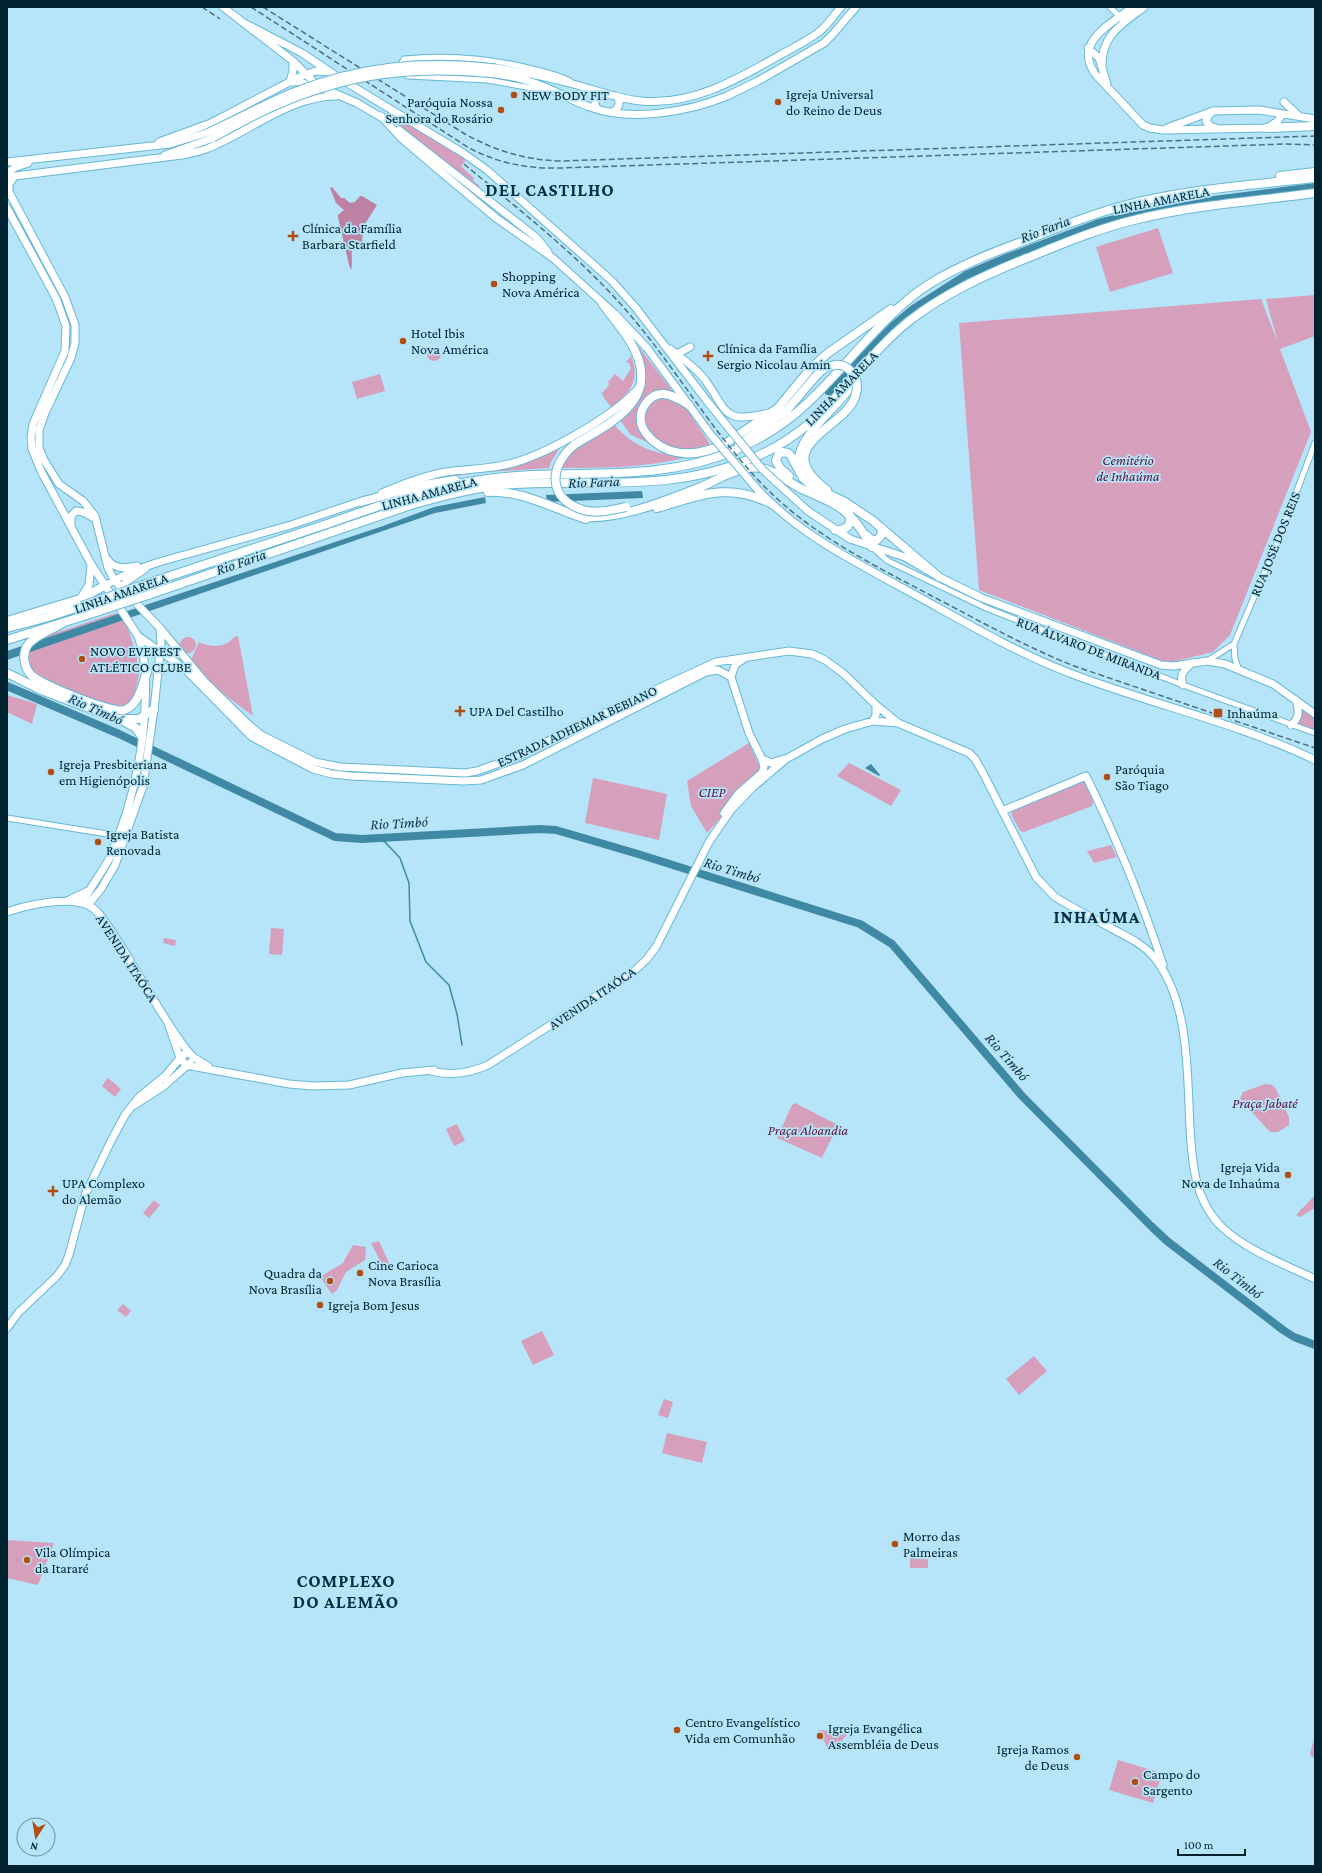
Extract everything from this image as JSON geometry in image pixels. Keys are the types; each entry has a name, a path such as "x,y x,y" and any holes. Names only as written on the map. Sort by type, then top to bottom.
{"highway":[{"path":"1267,128 1315,121"},
{"path":"1213,190 1237,183 1315,170"},
{"name":"LINHA AMARELA","path":"7,628 45,618 81,602 146,584 394,501 438,488 510,476 670,469 710,459 735,450 771,430 800,409 870,335 916,293 986,256 1076,221 1113,208 1142,201 1213,190 1315,178"},
{"name":"LINHA AMARELA","path":"7,640 148,595 414,504 471,490 526,484 669,481 698,475 744,462 778,445 802,429 823,410 877,350 908,322 948,294 991,273 1115,225 1146,217 1214,206 1315,193"},
{"path":"735,450 744,440 774,415 819,360 916,293"},
{"path":"602,303 636,353 642,373 640,388 634,402 624,413 574,445 562,457 556,469 555,481 564,498 576,507 590,511 608,511 626,507 711,478 744,462"},
{"path":"689,405 670,395 656,396 644,404 641,416 642,427 649,437 656,443 674,452 699,453 722,446 793,403 826,366 835,364 846,368 855,375 858,385 856,397 843,414 810,443 804,455 805,468 808,474 836,497"},
{"path":"799,472 798,455 804,441 844,396 862,367"},
{"path":"812,494 780,468 776,461 778,455 782,452 788,453 799,472 812,486 836,497 862,513 882,528 939,577"},
{"path":"581,518 604,518 622,514 753,467 775,473 849,514 872,547"},
{"path":"361,502 424,484 450,480 474,481"},
{"path":"471,490 507,492 520,495 581,518 598,522 613,520 689,498 723,492 749,494 772,504"},
{"path":"835,530 843,530 848,527 850,521 849,514"},
{"path":"863,532 870,538 877,540 881,536 882,528"},
{"path":"7,621 81,602 104,586"},
{"path":"63,623 31,641 27,647 24,662 31,675 43,684 120,711 125,710 134,704 147,672"},
{"path":"7,673 41,690 118,719 136,728 142,742"},
{"path":"118,719 133,720 144,717 154,709"}],"main road":[{"path":"223,7 292,61 318,86 342,96 381,116 537,238 553,258 602,303 647,348 711,435 758,490 772,504 815,538 840,554 1044,662 1126,693 1264,738 1315,760"},
{"path":"157,158 274,106 326,86 391,72 421,70 496,71 550,78 601,93 647,102 669,100 709,91 734,82 813,36 830,21 841,7"},
{"path":"496,71 528,81 597,109 612,112 669,112 698,106 727,96 758,81 824,42 833,34 856,7"},
{"path":"1102,67 1102,53 1106,41 1133,7"},
{"path":"1144,7 1095,38 1088,48 1090,65 1096,75 1108,86 1143,126 1163,130 1267,128 1278,121 1282,114"},
{"path":"244,24 302,53 339,78 463,153 487,170 612,281 636,308 707,401 762,468 808,511 835,530 850,539 904,557 939,577 982,598 1161,665 1174,666 1207,661 1220,663 1239,670 1273,684 1315,714"},
{"path":"1088,48 1096,54 1108,86"},
{"path":"302,53 316,71 318,86 307,101"},
{"path":"290,82 293,71 292,61"},
{"path":"149,146 211,122 290,82 316,71 333,73"},
{"path":"339,78 328,78 326,84 342,96"},
{"path":"290,82 300,82 308,86 310,92 307,101"},
{"path":"597,109 595,101 597,96 601,93"},
{"path":"7,177 182,155 207,148 272,115 307,101 325,96 342,96"},
{"path":"612,112 619,107 617,96"},
{"path":"1284,102 1301,117"},
{"path":"1163,130 1213,111 1259,110 1301,117 1315,121"},
{"path":"1213,111 1208,116 1206,121 1210,126 1218,129"},
{"path":"7,162 149,146 211,135"},
{"path":"99,152 96,161 100,166"},
{"path":"7,173 20,166 58,157"},
{"name":"ESTRADA ADHEMAR BEBIANO","path":"15,176 9,184 9,192 65,297 75,325 75,343 71,358 45,413 39,430 40,452 59,484 83,501 97,520 109,571 114,580 160,628 205,682 248,724 262,735 308,759 322,764 404,768 458,773 477,771 532,750 584,722 716,662 789,651 806,652 819,656 844,674 876,705 898,723 972,756 982,771 1036,877 1045,888 1055,897 1138,944 1153,956 1165,973 1182,1025 1185,1047 1191,1156 1195,1178 1201,1196 1211,1214 1230,1234 1249,1246 1315,1279"},
{"name":"ESTRADA ADHEMAR BEBIANO","path":"7,208 56,298 66,326 65,351 35,418 31,437 36,461 91,564 138,636 184,668 242,728 264,744 322,772 351,776 474,780 503,773 542,756 589,731 615,720 706,672 718,670 731,677"},
{"path":"659,339 704,379 721,406 728,413 745,417 774,415"},
{"path":"675,353 679,353 690,347"},
{"name":"LINHA AMARELA","path":"104,586 130,572 155,563 278,528 361,502 422,477 444,472 507,464 528,458 564,441 604,417 630,398 640,388"},
{"path":"71,527 71,516 76,511 88,514 97,520"},
{"path":"105,556 113,566 123,568 155,563"},
{"path":"113,599 121,587 155,563"},
{"path":"81,602 89,585 91,564"},
{"path":"85,904 89,891 104,869 122,837 138,803 142,774 149,749 160,651 160,628"},
{"path":"138,636 145,658 147,672 142,742 142,774"},
{"path":"747,657 735,665 731,677 749,733 762,759 771,763 786,759"},
{"path":"1183,685 1181,680 1182,672 1192,663"},
{"path":"157,673 172,665 184,668"},
{"path":"1291,725 1295,722 1299,713 1296,700"},
{"path":"873,721 876,715 876,705"},
{"name":"AVENIDA ITAÓCA","path":"168,1023 180,1058 188,1066 215,1069 289,1084 313,1086 349,1084 402,1073 431,1071 438,1069 462,1069 491,1062 506,1055 597,997 640,966 656,947 694,871 718,828 739,801 786,759 845,729 873,721 898,723"},
{"path":"584,722 590,726 589,731"},
{"name":"AVENIDA ITAÓCA","path":"718,828 720,821 732,800 762,773 764,767 762,759"},
{"path":"499,763 503,773"},
{"path":"389,777 404,768 416,779"},
{"path":"1002,811 1086,776 1100,805 1153,936 1165,973"},
{"path":"85,904 97,895 115,866 122,837"},
{"path":"65,902 89,891"},
{"path":"97,895 96,905 102,918"},
{"name":"AVENIDA ITAÓCA","path":"7,912 35,905 65,902 85,904 102,918 168,1023 190,1055 215,1069"},
{"path":"1138,944 1148,942 1153,936"},
{"path":"7,1328 19,1312 57,1276 65,1265 85,1195 113,1137 131,1108 139,1097 165,1076 180,1058 190,1055 188,1066 164,1086 131,1108"}],"street":[{"path":"1110,7 1122,20"},
{"path":"557,92 492,80 408,76 401,72 399,67 404,59 438,57 484,59 553,74 580,86"},
{"name":"RUA JOSÉ DOS REIS","path":"1239,670 1234,660 1234,644 1277,543 1315,443"},
{"name":"RUA ÁLVARO DE MIRANDA","path":"872,547 888,561 986,608 1183,685 1315,733"},
{"path":"1207,661 1234,644"},
{"path":"7,818 122,837"}],"green space":[{"path":"390,112 466,160 461,166 474,178 473,181 479,185 480,191 386,114"},
{"path":"1158,228 1173,273 1110,292 1096,247"},
{"name":"Cemitério de Inhaúma","path":"1315,295 1315,336 1280,349 1311,432 1230,635 1213,652 1168,663 979,590 959,323 1261,299 1278,343 1266,299"},
{"path":"628,333 674,393 667,391 638,410 656,446 631,435 619,419 641,390 645,380 645,373 641,359"},
{"path":"431,347 437,347 441,351 441,357 437,361 431,361 427,357 427,351"},
{"path":"631,356 635,373 632,385 629,391 612,408 602,393 609,385 608,382 615,374 623,381 631,368 629,363 626,362"},
{"path":"380,374 385,391 357,399 352,382"},
{"path":"667,397 683,405 711,446 681,451 664,445 648,431 643,418 644,411 654,398"},
{"path":"613,423 629,439 647,449 666,454 688,457 672,461 640,465 558,468 566,454"},
{"path":"561,446 549,468 474,473 420,482 438,477 526,462"},
{"name":"NOVO EVEREST ATLÉTICO CLUBE","path":"116,613 127,626 136,653 139,674 134,697 128,706 112,708 40,679 32,673 26,655 37,639"},
{"path":"238,636 253,716 213,686 191,660 199,642 218,646 231,641 234,637"},
{"path":"188,637 194,639 196,645 194,651 188,653 182,651 180,645 182,639"},
{"path":"7,695 37,704 32,724 7,712"},
{"path":"1302,707 1315,717 1315,731 1297,724 1301,715"},
{"name":"CIEP","path":"749,743 762,772 707,833 691,806 687,781"},
{"path":"849,763 901,790 891,806 837,776"},
{"path":"593,778 667,794 659,840 585,823"},
{"path":"1081,781 1085,782 1093,801 1092,806 1024,832 1020,831 1011,814 1014,810"},
{"path":"1111,845 1117,857 1094,863 1087,851"},
{"path":"271,928 284,929 282,955 269,954"},
{"path":"164,938 176,940 175,946 163,943"},
{"path":"108,1078 121,1089 115,1097 102,1086"},
{"name":"Praça Jabaté","path":"1265,1084 1272,1085 1276,1089 1289,1117 1289,1125 1278,1132 1270,1132 1240,1099 1243,1092"},
{"name":"Praça Aloandia","path":"795,1103 838,1125 822,1158 777,1138 792,1105"},
{"path":"457,1124 465,1141 454,1146 446,1129"},
{"path":"1315,1195 1315,1208 1300,1217 1297,1216 1297,1214"},
{"path":"154,1200 160,1205 149,1218 143,1213"},
{"path":"379,1241 390,1265 383,1267 371,1243"},
{"path":"353,1245 366,1247 365,1260 346,1272 337,1290 332,1294 320,1277 343,1263"},
{"path":"123,1304 131,1311 126,1317 117,1310"},
{"path":"542,1331 554,1355 533,1365 521,1341"},
{"path":"1034,1356 1047,1371 1019,1395 1006,1379"},
{"path":"664,1399 673,1402 668,1418 658,1415"},
{"path":"667,1433 707,1442 702,1463 662,1453"},
{"name":"Vila Olímpica da Itararé","path":"7,1540 54,1543 38,1585 7,1578"},
{"path":"910,1558 928,1559 928,1568 910,1568"},
{"path":"818,1730 848,1733 842,1741 828,1749"},
{"path":"1315,1736 1315,1758 1311,1756 1310,1753"},
{"name":"Campo do Sargento","path":"1118,1760 1162,1773 1153,1803 1109,1790"}],"shaded area":[{"path":"332,187 341,198 344,198 350,203 355,202 360,196 362,196 377,205 363,227 362,243 352,248 351,270 338,217 338,215 344,210 336,203 330,188"}],"water":[{"path":"642,491 643,498 547,502 546,495"},
{"path":"485,497 486,503 435,513 7,660 7,651 383,526 434,507"},
{"path":"871,764 880,775 879,776 865,768"}],"waterway":[{"name":"Rio Faria","path":"829,392 893,326 913,309 966,275 1006,258 1099,223 1167,206 1315,187"},
{"name":"Rio Timbó","path":"7,686 119,734 335,837 362,839 540,829 556,830 638,854 860,924 892,944 1022,1096 1167,1241 1283,1330 1294,1337 1315,1345"},
{"path":"377,839 385,842 400,858 409,883 410,921 426,962 449,985 457,1014 462,1045"}],"railway":[{"path":"202,7 220,19"},
{"path":"251,7 469,148 491,158 524,166 560,168 1286,144 1315,145"},
{"path":"263,7 465,134 511,154 535,159 561,161 1315,136"},
{"path":"464,164 554,239 597,279 636,322 742,462 783,504 817,530 854,554 892,575 1001,632 1055,658 1074,666 1315,748"}],"place":[{"name":"NEW BODY FIT","path":"514,95"},
{"name":"Igreja Universal do Reino de Deus","path":"778,102"},
{"name":"Paróquia Nossa Senhora do Rosário","path":"501,110"},
{"name":"Clínica da Família Barbara Starfield","path":"293,236"},
{"name":"Shopping Nova América","path":"494,284"},
{"name":"Hotel Ibis Nova América","path":"403,341"},
{"name":"Clínica da Família Sergio Nicolau Amin","path":"708,356"},
{"name":"NOVO EVEREST ATLÉTICO CLUBE","path":"82,659"},
{"name":"UPA Del Castilho","path":"460,711"},
{"name":"Inhaúma","path":"1218,713"},
{"name":"Igreja Presbiteriana em Higienópolis","path":"51,772"},
{"name":"Paróquia São Tiago","path":"1107,777"},
{"name":"Igreja Batista Renovada","path":"98,842"},
{"name":"Igreja Vida Nova de Inhaúma","path":"1288,1175"},
{"name":"UPA Complexo do Alemão","path":"53,1191"},
{"name":"Cine Carioca Nova Brasília","path":"360,1273"},
{"name":"Quadra da Nova Brasília","path":"330,1281"},
{"name":"Igreja Bom Jesus","path":"320,1305"},
{"name":"Morro das Palmeiras","path":"895,1544"},
{"name":"Vila Olímpica da Itararé","path":"27,1560"},
{"name":"Centro Evangelístico Vida em Comunhão","path":"677,1730"},
{"name":"Igreja Evangélica Assembléia de Deus","path":"820,1736"},
{"name":"Igreja Ramos de Deus","path":"1077,1757"},
{"name":"Campo do Sargento","path":"1135,1782"}],"district":[{"name":"DEL CASTILHO","path":"550,190"},
{"name":"INHAÚMA","path":"1097,917"},
{"name":"COMPLEXO DO ALEMÃO","path":"346,1591"}]}
